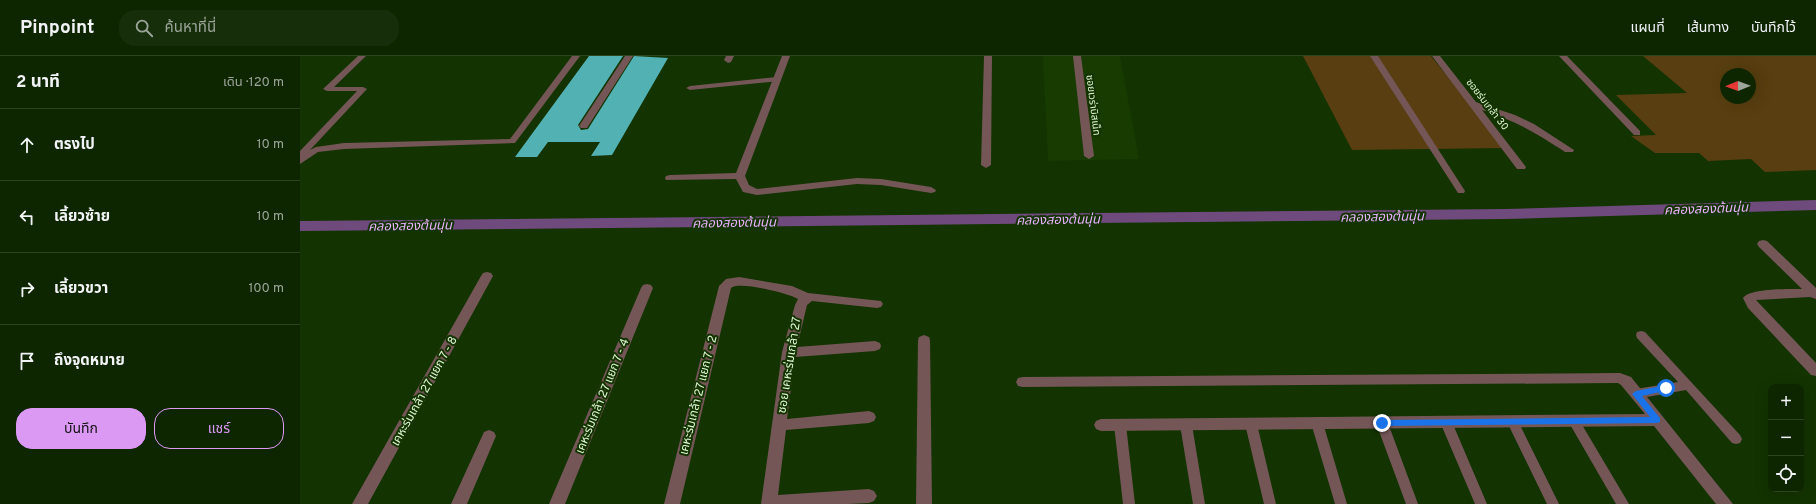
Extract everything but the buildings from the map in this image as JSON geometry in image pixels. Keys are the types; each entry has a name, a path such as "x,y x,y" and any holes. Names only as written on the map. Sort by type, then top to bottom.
{"street":[{"path":"584,126 629,56"},
{"path":"786,56 740,176 743,187 748,191 757,192 857,181 881,182 931,190"},
{"path":"986,165 988,56"},
{"name":"ซอยเวร่าบิสเน็ท","path":"1077,56 1089,156"},
{"name":"ซอยร่มเกล้า 30","path":"1436,56 1521,167"},
{"path":"1474,104 1512,117 1531,126 1569,150"},
{"path":"670,178 740,176"},
{"path":"1762,244 1815,293"},
{"name":"เคหะร่มเกล้า 27 แยก 7 - 8","path":"360,504 487,276"},
{"name":"เคหะร่มเกล้า 27 แยก 7 - 2","path":"672,504 725,286 730,282 739,280 792,290 807,298"},
{"name":"เคหะร่มเกล้า 27 แยก 7 - 4","path":"557,504 647,288"},
{"path":"1815,293 1753,296 1749,298 1749,301 1816,371"},
{"path":"807,298 816,297 877,304"},
{"name":"ซอย เคหะร่มเกล้า 27","path":"770,503 789,352 798,310 807,298"},
{"path":"924,340 924,504"},
{"path":"789,352 875,346"},
{"path":"1023,382 1620,378 1626,381 1725,504"},
{"path":"780,425 869,417"},
{"path":"1101,425 1657,420"},
{"path":"459,504 489,436"},
{"path":"770,503 869,496"}],"lane":[{"path":"300,156 363,89 327,89 362,56"},
{"path":"300,161 316,150 344,146 512,142 576,56"},
{"path":"1374,56 1461,191"},
{"path":"1563,56 1637,133"},
{"path":"690,88 777,79"},
{"path":"1641,335 1736,439"},
{"path":"1636,394 1688,385"},
{"path":"1574,421 1623,504"},
{"path":"1446,422 1481,504"},
{"path":"1513,422 1553,504"},
{"path":"1317,423 1341,504"},
{"path":"1382,423 1412,504"},
{"path":"1251,424 1270,504"},
{"path":"1120,425 1129,504"},
{"path":"1186,425 1199,504"}],"shaded area":[{"path":"1043,56 1120,56 1139,159 1048,161"},
{"path":"1303,56 1431,56 1505,148 1352,150"},
{"path":"1643,56 1816,56 1816,170 1765,172 1751,159 1708,161 1699,153 1655,153 1631,136 1656,135 1616,95 1687,93"}],"waterway":[{"name":"คลองสองต้นนุ่น","path":"300,226 1505,214 1816,205"}],"route":[{"path":"1382,423 1657,420 1636,394 1666,388"}]}
